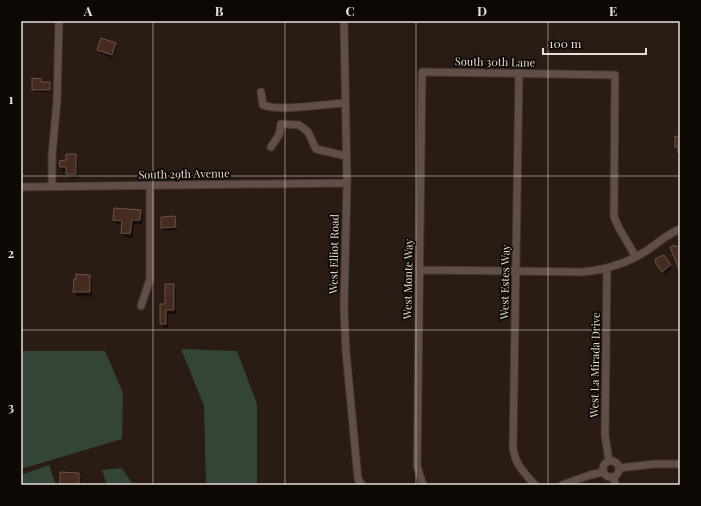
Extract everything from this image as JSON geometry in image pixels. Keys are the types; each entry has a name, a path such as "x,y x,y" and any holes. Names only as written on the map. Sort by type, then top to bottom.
{"street":[{"path":"52,187 52,155 57,101 60,21"},
{"name":"West Elliot Road","path":"344,21 347,183 344,308 346,352 358,479 362,485"},
{"name":"South 30th Lane","path":"422,72 615,75 614,216 619,228 636,257"},
{"name":"West Monte Way","path":"422,72 416,466 423,485"},
{"name":"West Estes Way","path":"520,73 513,447 514,458 535,485"},
{"path":"261,92 263,105 269,107 285,108 345,103"},
{"path":"272,147 279,135 281,124 299,125 308,132 316,149 346,156"},
{"name":"South 29th Avenue","path":"21,187 347,183"},
{"path":"141,306 150,279 150,186"},
{"path":"419,270 582,272 608,268 625,263 680,229"},
{"name":"West La Mirada Drive","path":"608,268 605,435 609,462"},
{"path":"603,472 604,464 609,462 616,463 619,468 618,473 614,477"},
{"path":"619,468 655,464 680,464"},
{"path":"603,472 607,476 614,477"},
{"path":"562,485 603,472"},
{"path":"614,477 615,485"}],"green space":[{"path":"181,349 237,351 257,404 257,485 206,485 204,406"},
{"path":"21,351 105,351 123,393 122,439 21,469"},
{"path":"49,465 56,485 21,485 21,475"},
{"path":"122,468 133,485 107,485 102,470"}],"building":[{"path":"101,38 116,43 112,55 97,50"},
{"path":"32,78 41,79 41,82 50,82 50,90 32,90"},
{"path":"675,136 680,137 680,153 678,153 678,147 675,147"},
{"path":"66,154 76,154 76,174 66,174 66,167 60,167 59,161 66,160"},
{"path":"114,208 141,210 140,220 132,220 130,234 121,233 122,221 113,220"},
{"path":"175,216 176,227 161,228 161,217"},
{"path":"674,245 675,247 680,245 679,269 670,247"},
{"path":"664,255 671,265 662,272 655,262 655,259"},
{"path":"76,274 90,275 90,292 73,292"},
{"path":"165,284 174,284 174,310 166,310 166,324 160,324 160,304 165,304"},
{"path":"60,472 79,473 79,484 60,484"}]}
